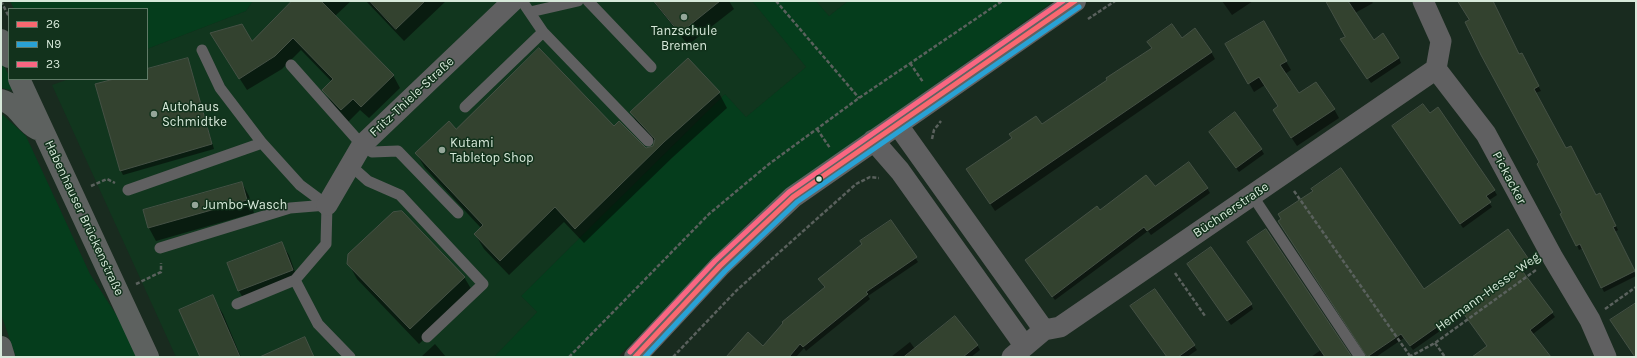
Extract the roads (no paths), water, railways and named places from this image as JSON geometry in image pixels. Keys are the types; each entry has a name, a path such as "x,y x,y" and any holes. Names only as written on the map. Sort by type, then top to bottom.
{"main road":[{"path":"1,40 8,55"},
{"name":"Habenhauser Brückenstraße","path":"19,80 148,357"},
{"path":"1,100 8,102 21,113 33,128 45,133"},
{"path":"1,347 4,357"}],"street":[{"path":"635,357 720,266 788,202 873,140 1076,1"},
{"path":"1423,1 1441,41 1436,69"},
{"name":"Fritz-Thiele-Straße","path":"327,206 349,164 362,145 521,6"},
{"name":"Büchnerstraße","path":"1018,351 1044,330 1060,327 1436,69"},
{"name":"Pickacker","path":"1436,69 1486,134 1553,258 1590,320 1606,357"},
{"path":"897,124 1044,330"},
{"path":"873,140 900,171 1018,351"}],"lane":[{"path":"521,6 522,1"},
{"path":"521,6 578,1"},
{"path":"588,1 651,67"},
{"path":"521,6 543,32 648,141"},
{"path":"465,107 543,32"},
{"path":"202,50 220,88 262,143 300,185 327,206"},
{"path":"291,65 362,145 372,152 398,151 458,213"},
{"path":"128,190 262,143"},
{"path":"349,164 368,181 400,195 483,284 427,337"},
{"path":"1252,195 1360,357"},
{"path":"160,248 290,208 327,206"},
{"path":"237,304 295,280 326,244 327,206"},
{"path":"295,280 318,324 350,357"}],"place":[{"name":"Tanzschule Bremen","path":"684,17"},
{"name":"Autohaus Schmidtke","path":"154,114"},
{"name":"Kutami Tabletop Shop","path":"442,150"},
{"name":"Jumbo-Wasch","path":"195,205"}]}
